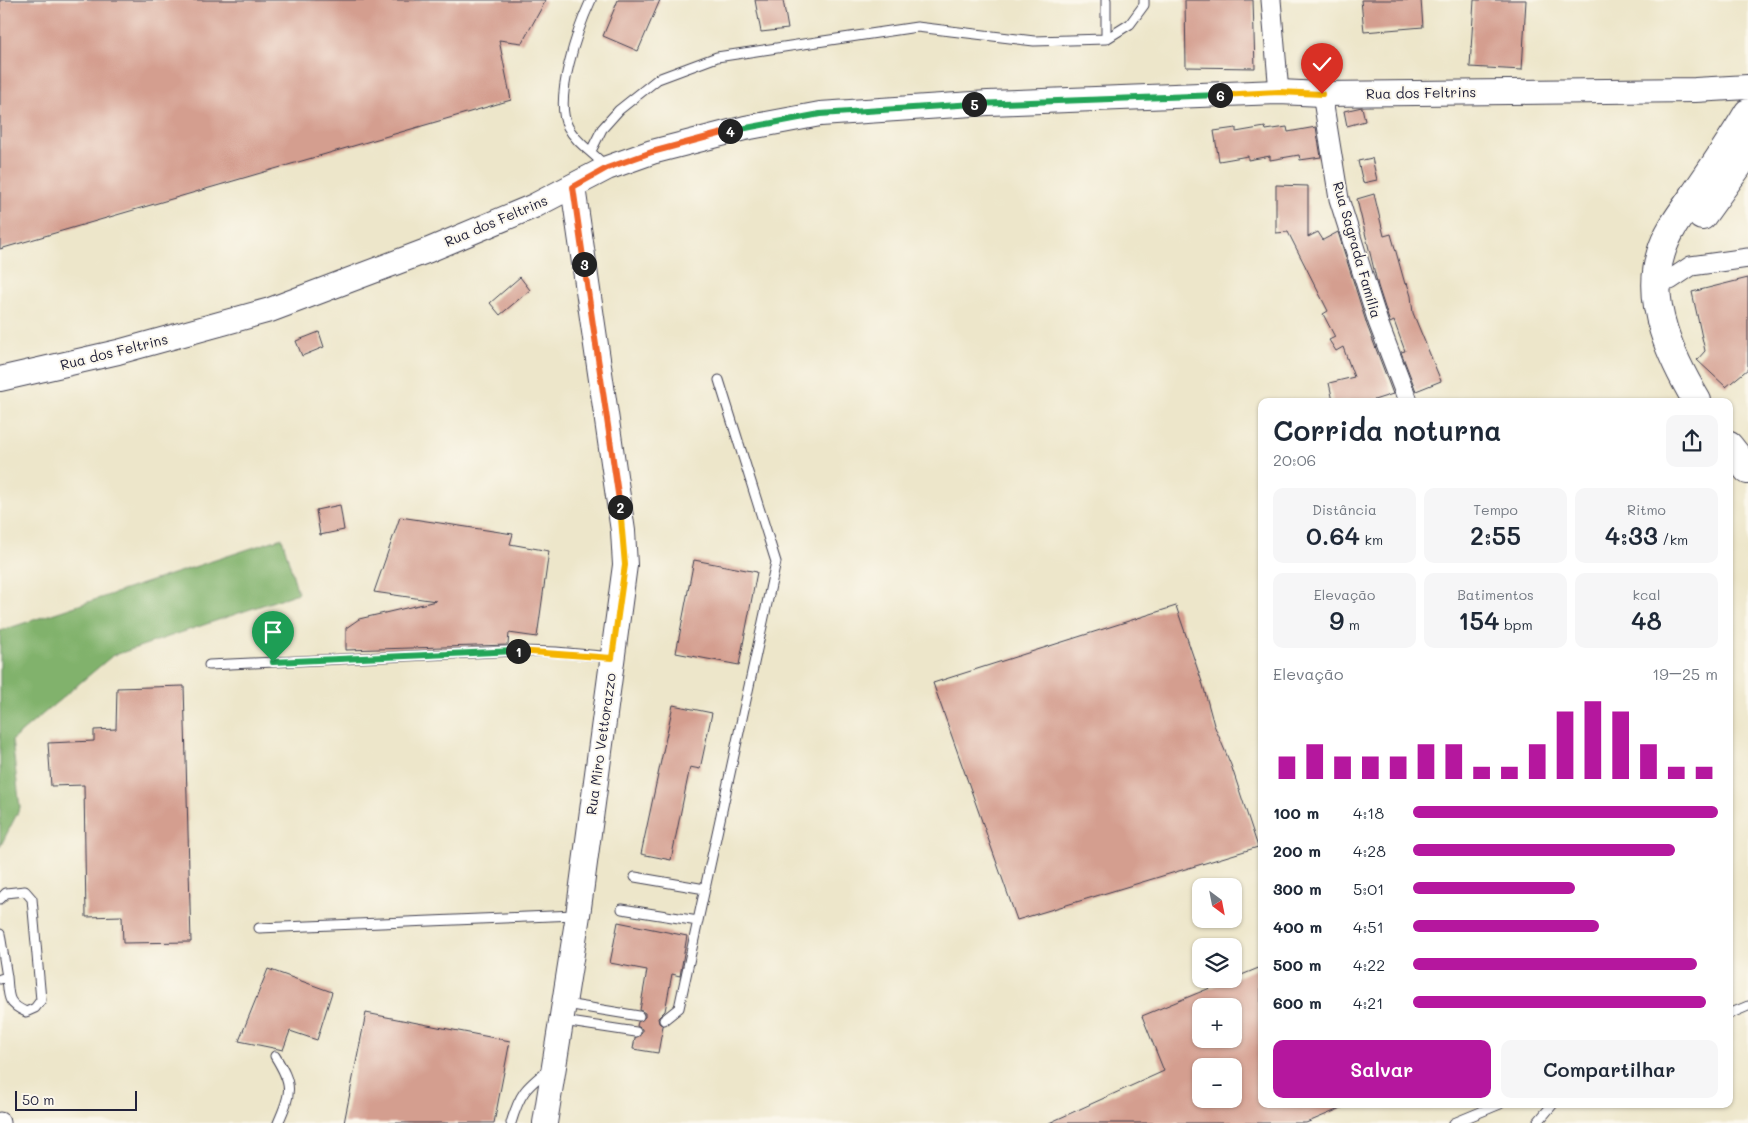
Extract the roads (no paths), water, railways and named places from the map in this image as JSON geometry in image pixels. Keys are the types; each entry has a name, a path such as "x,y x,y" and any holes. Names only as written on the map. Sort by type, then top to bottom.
{"main road":[{"path":"1695,398 1682,375 1668,342 1662,320 1657,271 1661,252 1672,228 1748,113"},
{"path":"1710,398 1684,351 1674,315 1680,267 1687,237 1748,152"},
{"path":"1733,432 1748,451"},
{"path":"1733,451 1748,470"}],"street":[{"path":"1271,0 1279,92"},
{"name":"Rua dos Feltrins","path":"0,379 118,352 270,310 428,250 534,206 573,187 599,160 652,152 738,129 820,114 988,103 1279,92 1322,94 1695,90 1748,87"},
{"name":"Rua Sagrada Família","path":"1322,94 1339,199 1378,322 1407,398"},
{"name":"Rua Miro Vettorazzo","path":"545,1123 578,915 625,565 624,531 573,187"},
{"path":"1680,267 1748,258"}],"lane":[{"path":"591,0 583,18 563,89 562,110 568,128 599,160"},
{"path":"1106,0 1106,39"},
{"path":"599,160 602,129 619,110 658,79 716,57 917,28 1034,41 1106,39 1130,24 1144,5 1144,0"},
{"path":"664,1020 679,1008 776,562 719,380"},
{"path":"209,665 518,650 612,658"},
{"path":"635,876 705,889"},
{"path":"0,899 6,894 25,890 32,899 41,1000 35,1008 26,1012 15,1007 10,1001 3,978 0,934"},
{"path":"622,909 698,921"},
{"path":"259,928 578,915"},
{"path":"1733,1012 1748,1006"},
{"path":"564,1012 639,1016"},
{"path":"564,1012 636,1032"},
{"path":"275,1056 286,1074 290,1086 289,1100 278,1123"},
{"path":"511,1123 518,1098 528,1086 555,1064"},
{"path":"1454,1123 1490,1108"},
{"path":"1537,1123 1550,1108"}]}
